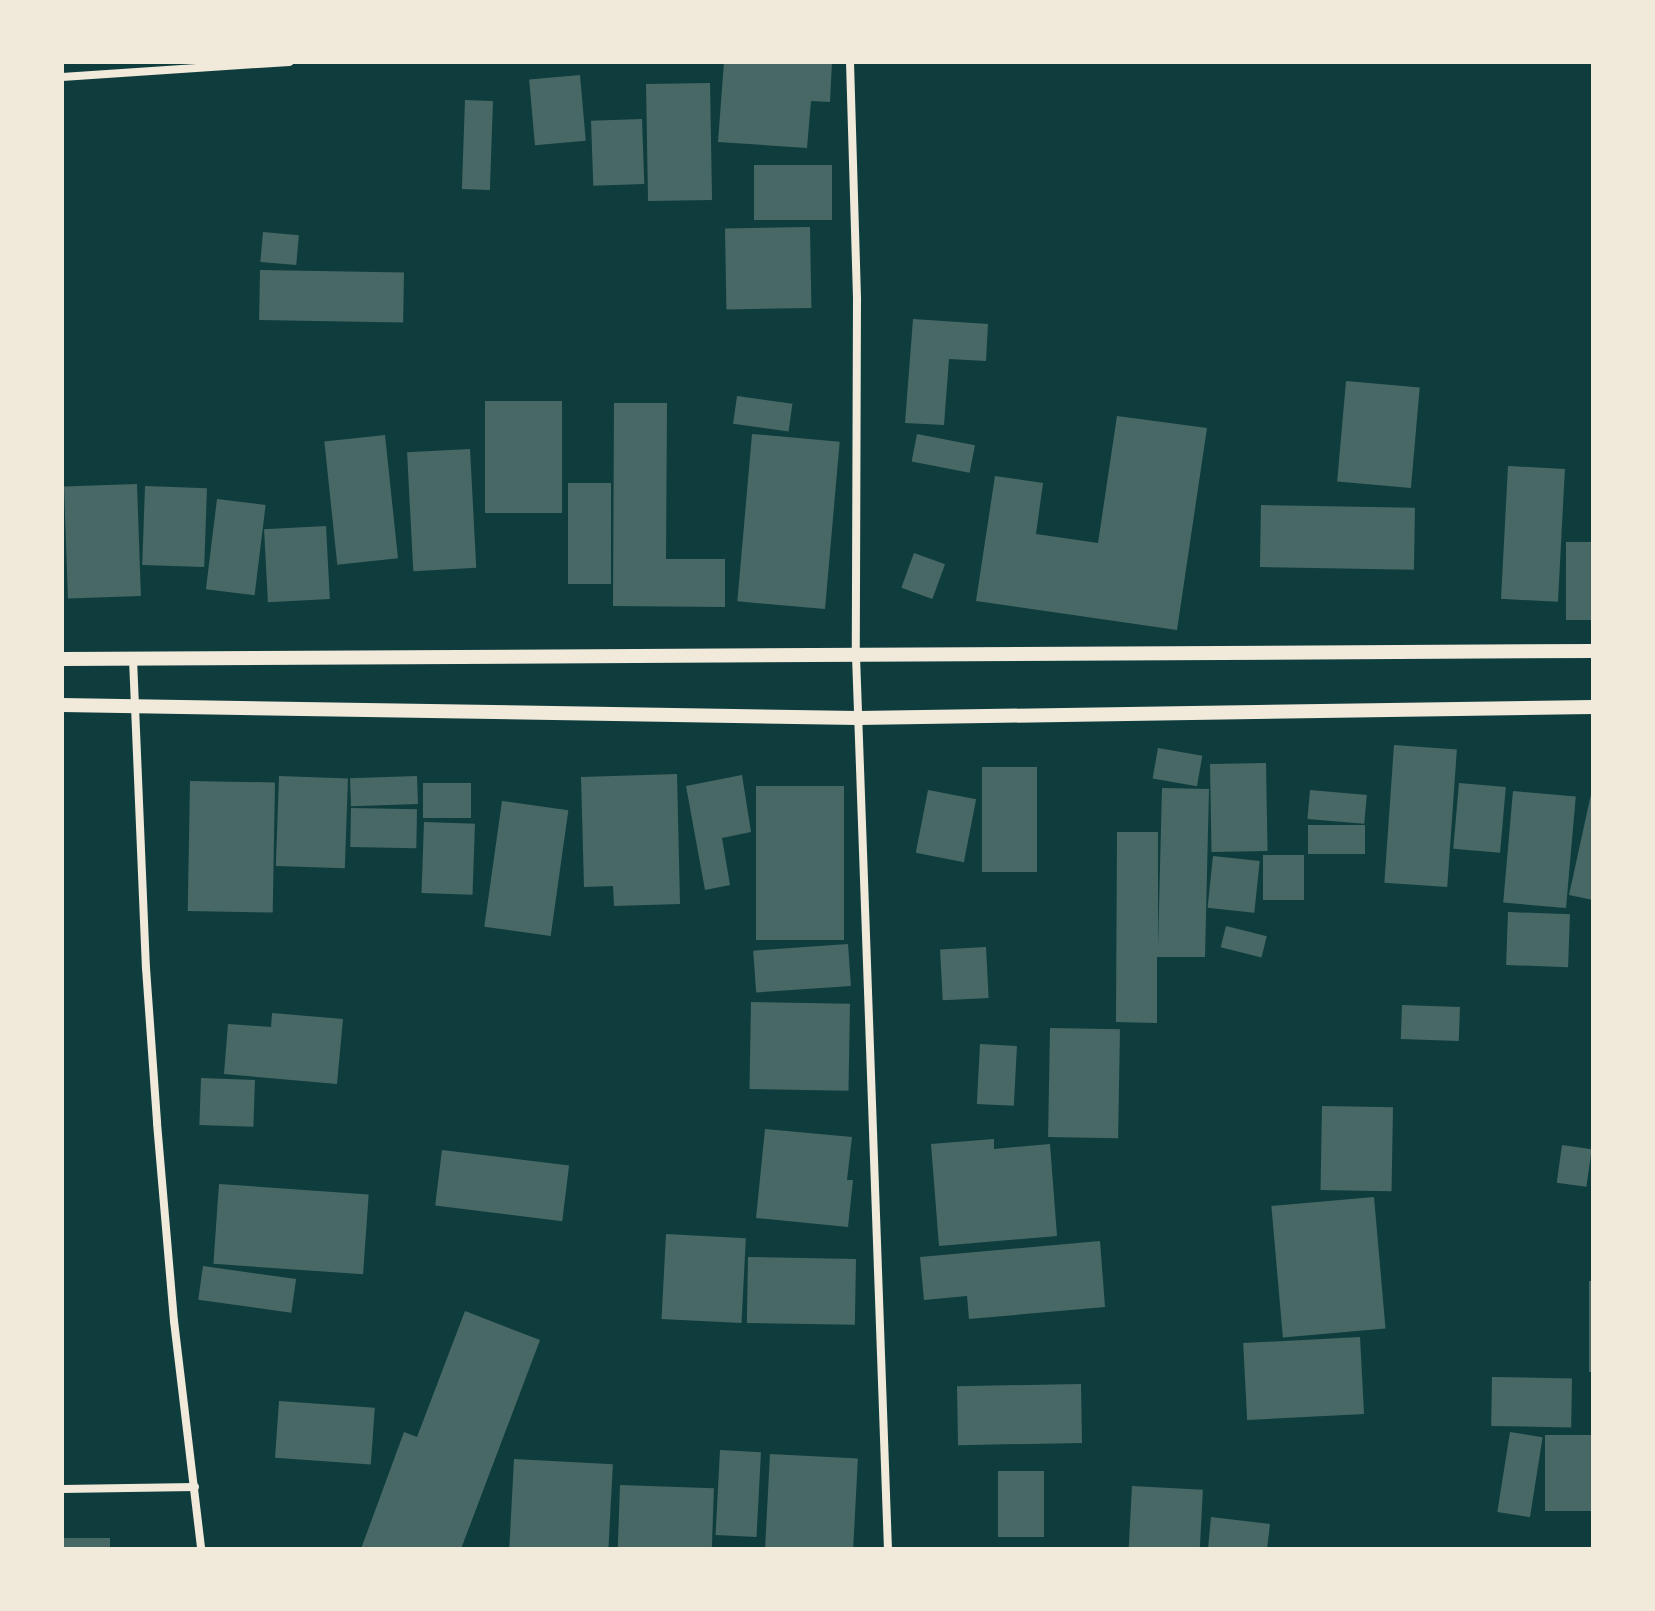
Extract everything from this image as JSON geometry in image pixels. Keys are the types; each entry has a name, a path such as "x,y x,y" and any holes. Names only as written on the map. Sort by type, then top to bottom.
{"street":[{"path":"62,77 290,62"},
{"path":"850,62 857,300 856,656 888,1549"},
{"path":"62,659 1593,651"},
{"path":"133,659 146,968 156,1108 174,1321 201,1549"},
{"path":"62,705 858,718 1593,707"},
{"path":"62,1489 195,1487"}],"building":[{"path":"724,62 832,62 830,102 811,101 807,148 718,142"},
{"path":"580,75 586,141 535,145 529,79"},
{"path":"710,83 712,200 648,201 646,84"},
{"path":"465,100 493,101 490,190 462,189"},
{"path":"642,119 644,184 593,186 591,121"},
{"path":"754,165 832,165 832,220 754,220"},
{"path":"810,227 811,308 726,309 725,228"},
{"path":"263,232 299,235 296,265 260,262"},
{"path":"260,270 404,273 403,323 259,320"},
{"path":"913,319 988,324 986,361 949,359 944,425 905,423"},
{"path":"1346,381 1420,387 1411,488 1337,482"},
{"path":"737,396 792,404 789,432 733,424"},
{"path":"485,401 562,401 562,513 485,513"},
{"path":"614,403 667,403 666,559 725,559 725,607 613,606"},
{"path":"1117,416 1207,428 1177,630 976,601 995,476 1043,483 1036,534 1098,543"},
{"path":"752,434 840,442 825,609 737,601"},
{"path":"917,434 975,445 970,473 912,461"},
{"path":"385,435 398,558 337,565 324,441"},
{"path":"470,449 476,568 413,571 407,452"},
{"path":"1508,466 1565,469 1558,602 1501,599"},
{"path":"568,483 611,483 611,584 568,584"},
{"path":"137,484 141,596 68,598 64,487"},
{"path":"145,486 207,488 204,567 142,565"},
{"path":"217,499 266,505 255,595 206,589"},
{"path":"1261,505 1415,508 1414,570 1260,567"},
{"path":"326,526 330,599 268,602 264,529"},
{"path":"1566,542 1593,542 1593,620 1566,620"},
{"path":"914,553 945,564 932,599 901,588"},
{"path":"1394,745 1457,749 1447,887 1384,883"},
{"path":"1158,748 1202,756 1197,786 1153,779"},
{"path":"1266,763 1268,851 1212,852 1210,764"},
{"path":"982,767 1037,767 1037,872 982,872"},
{"path":"677,774 680,904 614,906 613,886 584,887 581,777"},
{"path":"742,775 751,832 722,838 730,885 705,890 686,786"},
{"path":"279,776 348,778 345,868 276,866"},
{"path":"417,776 418,804 351,806 350,778"},
{"path":"190,781 275,782 273,912 188,911"},
{"path":"423,783 471,783 471,818 423,818"},
{"path":"1459,783 1506,787 1500,853 1453,849"},
{"path":"1593,785 1593,900 1569,895"},
{"path":"756,786 844,786 844,940 756,940"},
{"path":"1162,788 1209,789 1205,957 1157,957 1157,1023 1116,1022 1117,832 1158,832 1158,947"},
{"path":"928,790 976,799 964,862 916,853"},
{"path":"1310,790 1367,795 1364,824 1307,819"},
{"path":"1513,791 1576,796 1566,908 1503,903"},
{"path":"502,801 568,810 551,936 484,927"},
{"path":"351,808 417,809 416,848 350,847"},
{"path":"424,822 475,824 472,895 422,893"},
{"path":"1308,825 1365,825 1365,854 1308,854"},
{"path":"1263,855 1304,855 1304,900 1263,900"},
{"path":"1213,856 1260,861 1254,913 1208,908"},
{"path":"1508,912 1570,914 1568,967 1506,965"},
{"path":"1226,926 1267,936 1261,958 1221,947"},
{"path":"848,944 851,986 756,993 753,951"},
{"path":"986,947 989,998 943,1000 940,949"},
{"path":"751,1002 850,1004 848,1091 749,1089"},
{"path":"1402,1005 1460,1007 1459,1041 1401,1039"},
{"path":"272,1013 343,1019 337,1084 224,1074 228,1024 271,1027"},
{"path":"1050,1028 1120,1029 1118,1138 1048,1137"},
{"path":"980,1044 1017,1046 1014,1106 977,1104"},
{"path":"201,1078 255,1080 253,1127 199,1125"},
{"path":"1322,1106 1393,1107 1392,1191 1321,1190"},
{"path":"765,1129 852,1137 847,1180 853,1180 848,1227 756,1218"},
{"path":"994,1139 994,1149 1050,1144 1057,1236 939,1246 931,1144"},
{"path":"1562,1145 1592,1149 1586,1187 1557,1183"},
{"path":"442,1150 569,1166 562,1221 435,1206"},
{"path":"219,1184 369,1194 363,1274 213,1264"},
{"path":"1374,1197 1386,1328 1283,1337 1271,1206"},
{"path":"666,1234 746,1238 741,1323 662,1319"},
{"path":"1100,1241 1105,1307 969,1319 967,1296 924,1300 920,1257"},
{"path":"748,1257 856,1259 855,1325 747,1323"},
{"path":"203,1266 296,1279 291,1313 198,1300"},
{"path":"1589,1281 1593,1281 1593,1372 1589,1372"},
{"path":"465,1311 540,1340 461,1549 361,1549 404,1432 417,1437"},
{"path":"1360,1337 1364,1414 1247,1420 1243,1343"},
{"path":"1492,1377 1572,1378 1571,1427 1491,1426"},
{"path":"1081,1384 1082,1443 958,1445 957,1386"},
{"path":"279,1401 375,1408 371,1465 275,1458"},
{"path":"1510,1432 1543,1437 1530,1517 1497,1512"},
{"path":"1545,1435 1593,1435 1593,1511 1545,1511"},
{"path":"720,1450 761,1452 756,1537 716,1535"},
{"path":"770,1454 858,1459 853,1549 765,1549"},
{"path":"514,1459 613,1464 608,1549 509,1549"},
{"path":"998,1471 1044,1471 1044,1537 998,1537"},
{"path":"620,1485 714,1488 712,1549 618,1549"},
{"path":"1132,1486 1203,1490 1200,1549 1129,1549"},
{"path":"1211,1517 1270,1524 1267,1549 1208,1549"},
{"path":"62,1538 110,1538 110,1549 62,1549"}]}
